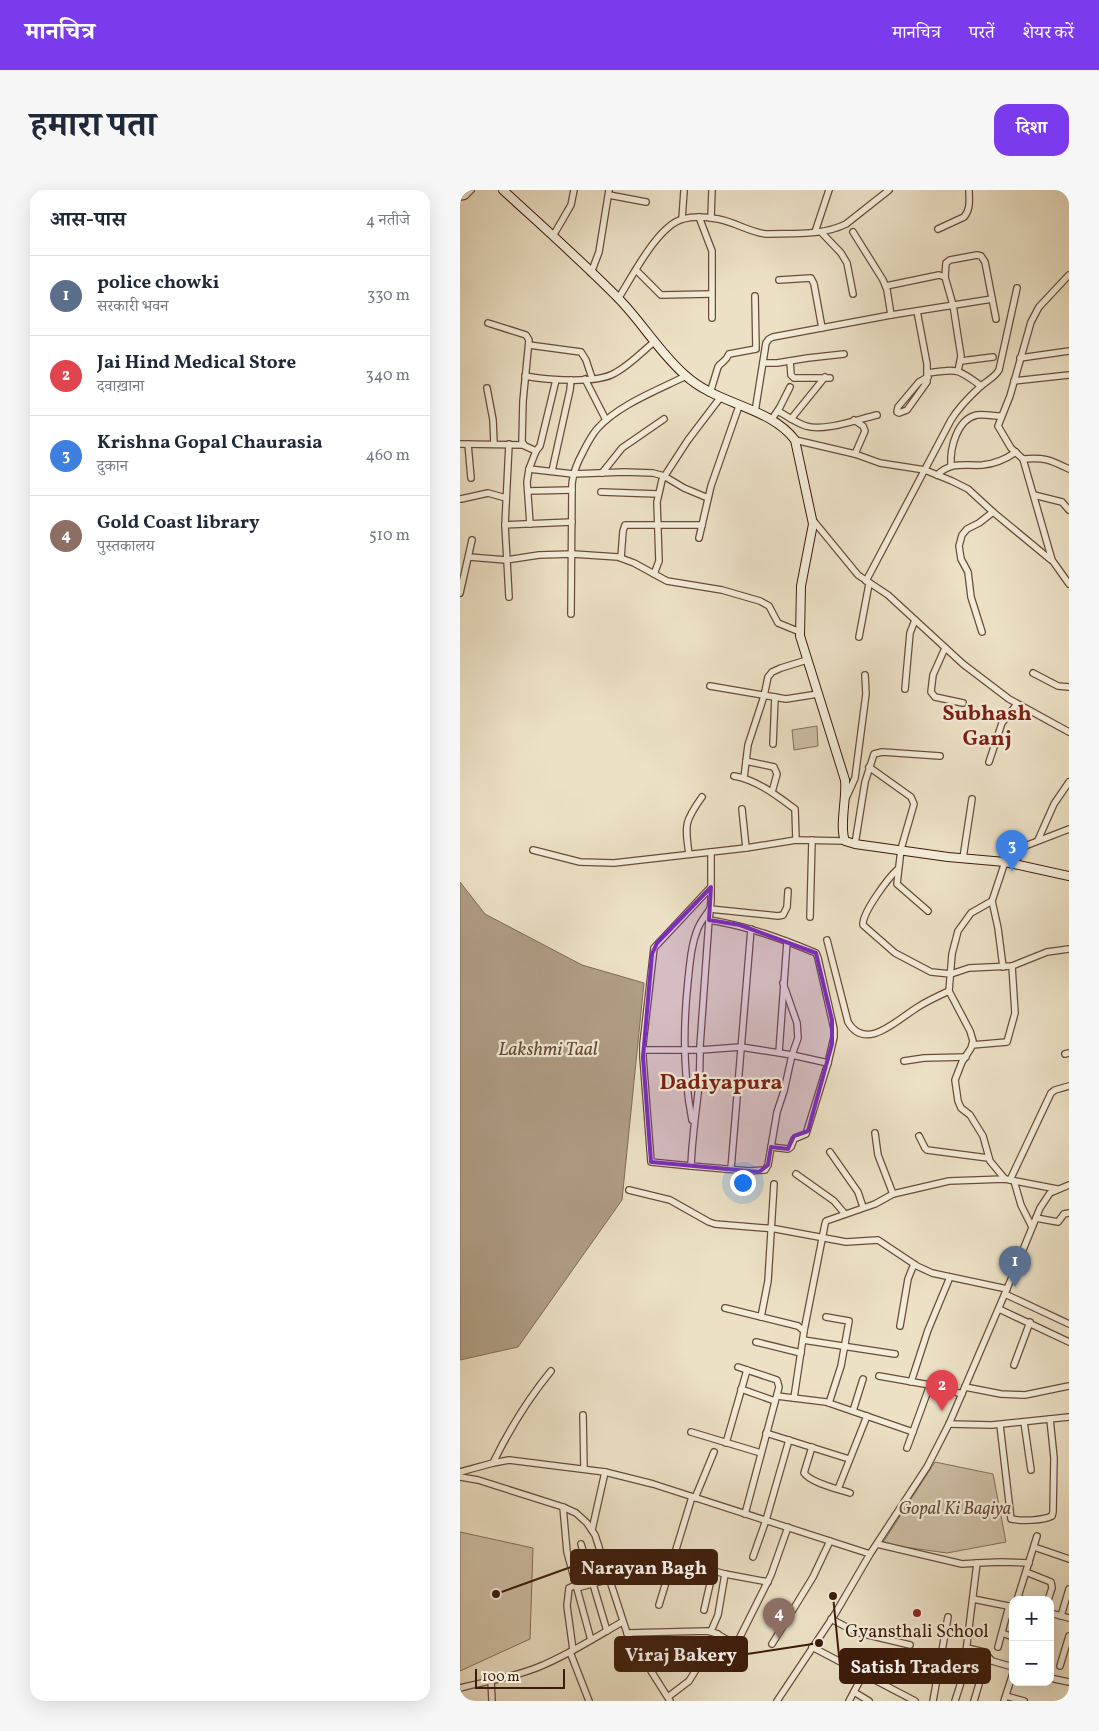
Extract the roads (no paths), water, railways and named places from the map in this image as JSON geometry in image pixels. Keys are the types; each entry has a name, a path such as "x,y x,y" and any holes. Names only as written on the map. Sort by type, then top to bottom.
{"main road":[{"path":"503,190 618,298 686,376 710,393 772,419 788,431 795,440 812,519 801,586 800,632 802,645 846,788 842,833 845,841 855,844 1005,862 1069,876"}],"street":[{"path":"460,197 465,196 471,190"},
{"path":"553,236 571,205 574,190"},
{"path":"711,218 712,190"},
{"path":"818,232 829,190"},
{"path":"618,298 659,235 682,219 711,218 757,233 818,232 838,228 846,224 889,190"},
{"path":"938,229 967,214 969,190"},
{"path":"682,219 684,191"},
{"path":"591,273 599,252 609,193 646,202"},
{"path":"699,217 712,251 712,318"},
{"path":"818,232 841,254 847,263 853,294"},
{"path":"853,232 886,286 891,315"},
{"path":"958,371 961,360 953,305 945,277 946,263 950,260 977,255 981,256 985,262 996,320"},
{"path":"636,270 661,294 711,294"},
{"path":"886,286 939,275 945,277"},
{"path":"1052,560 1023,459 1010,448 998,426 1035,312 1069,275"},
{"path":"780,280 811,278 814,284 822,328"},
{"path":"859,637 867,582 924,470 955,413 999,370 1017,288"},
{"path":"710,393 718,367 726,361 729,354 756,349 755,296"},
{"path":"755,412 768,340 772,337 992,299"},
{"path":"917,311 928,375 926,385 907,410 903,413 897,412 898,407 919,382 928,375 950,370 958,371 982,386"},
{"path":"488,323 528,337 529,345 523,410 523,445"},
{"path":"525,376 571,380 614,374 655,341"},
{"path":"529,345 581,352 586,360 588,378 606,420"},
{"path":"1020,358 1069,351"},
{"path":"763,363 844,354"},
{"path":"961,360 993,357"},
{"path":"790,361 791,375 794,378 828,377 791,419"},
{"path":"1014,381 1069,375"},
{"path":"571,614 573,554 572,490 573,474 578,461 594,432 606,420 636,401 686,376"},
{"path":"530,524 528,491 530,469 536,451 540,446 556,380"},
{"path":"552,471 571,380"},
{"path":"772,419 790,387"},
{"path":"487,388 493,420 494,444"},
{"path":"654,574 659,561 658,494 664,476 720,398"},
{"path":"699,538 711,486 739,406"},
{"path":"778,411 805,426 813,428 826,427 877,415"},
{"path":"952,465 951,452 957,434 966,420 977,416 1001,416"},
{"path":"602,473 622,448 664,419"},
{"path":"854,420 863,426 864,431 855,454"},
{"path":"795,440 855,454 880,463 924,470 968,489 992,512 1052,560 1069,584"},
{"path":"460,444 523,445 536,451"},
{"path":"468,444 471,478"},
{"path":"509,444 505,525 509,597"},
{"path":"937,475 952,465 984,465 1007,458 1016,452"},
{"path":"1023,459 1039,457 1069,469"},
{"path":"530,469 573,474 650,472 664,476 684,488 708,498"},
{"path":"528,491 572,490"},
{"path":"602,492 658,494"},
{"path":"461,499 488,493 506,498"},
{"path":"1034,494 1062,502 1069,510"},
{"path":"982,632 971,597 968,572 961,560 959,546 962,535 967,528 979,523 992,512"},
{"path":"812,519 854,570 867,582 888,595 945,648 992,687 1017,704 1069,732"},
{"path":"505,525 572,522"},
{"path":"621,558 625,525 702,525"},
{"path":"460,593 472,540"},
{"path":"469,557 506,560 539,555 611,555 634,563 676,584 722,590 760,601 769,606 778,623 800,632"},
{"path":"905,689 910,633 915,620"},
{"path":"945,648 933,675 931,692 935,696 963,703"},
{"path":"744,778 748,745 764,696 768,677 772,672 807,660"},
{"path":"1032,673 1058,686 1069,688"},
{"path":"846,798 855,778 866,694 865,675"},
{"path":"710,686 789,699 818,694"},
{"path":"773,744 775,697"},
{"path":"988,762 1002,723 1017,704"},
{"path":"855,844 865,782 872,757 877,752 940,756"},
{"path":"746,761 774,767 777,774 772,792"},
{"path":"869,767 905,792 913,800 914,804 900,849 898,886 928,911"},
{"path":"734,776 744,778 772,792 796,811 796,840"},
{"path":"1038,840 1054,804 1069,782"},
{"path":"689,854 686,831 687,821 690,813 702,797"},
{"path":"963,858 972,799"},
{"path":"742,809 746,848"},
{"path":"1014,864 1022,848 1069,829"},
{"path":"533,850 580,862 597,864 632,862 796,840 845,841"},
{"path":"810,917 812,840"},
{"path":"691,1166 693,1127 698,1095 710,909 711,852"},
{"path":"1003,967 992,901 1005,862"},
{"path":"898,870 891,876 871,904 863,920 863,925 895,953 931,972 950,974 969,968 1012,966 1047,952 1069,949"},
{"path":"711,886 654,948 643,1050 651,1162 749,1171 765,1170 768,1165 777,1112 798,1038 797,1023 783,983"},
{"path":"710,909 778,916 786,912 788,891"},
{"path":"992,901 971,913 958,931 952,954 949,991 970,1031 972,1045 956,1074 955,1090 959,1106 970,1115 983,1136 988,1158 1010,1180 1032,1227"},
{"path":"693,1127 685,1076 684,1050 687,990 691,950 702,919 710,909"},
{"path":"709,920 740,925 816,953 818,958 834,1029 828,1063 806,1134 794,1139 788,1149 770,1147"},
{"path":"731,1169 751,929"},
{"path":"827,940 848,1022 858,1032 871,1034 883,1031 918,1007 949,991"},
{"path":"779,1052 787,942"},
{"path":"972,1045 1007,1042 1014,1013 1012,966"},
{"path":"643,1050 700,1050 741,1047 779,1052 828,1063"},
{"path":"904,1061 924,1058 966,1057"},
{"path":"1010,1180 1051,1093 1069,1086"},
{"path":"875,1133 878,1155 893,1194"},
{"path":"919,1136 927,1150 988,1158"},
{"path":"830,1152 858,1192 863,1207"},
{"path":"796,1174 834,1201 845,1214"},
{"path":"794,1398 804,1331 826,1221 874,1204 893,1194 949,1181 1010,1180 1057,1189"},
{"path":"761,1317 768,1280 774,1184"},
{"path":"777,1701 927,1467 949,1424 1046,1198 1057,1189 1069,1185"},
{"path":"629,1190 670,1200 709,1222 724,1225 772,1228 852,1242 878,1240 914,1264 932,1273 1006,1292 1069,1324"},
{"path":"1036,1218 1058,1222 1064,1214 1069,1213"},
{"path":"900,1326 908,1279 914,1264"},
{"path":"912,1382 928,1330 950,1277"},
{"path":"725,1308 798,1326 804,1331"},
{"path":"998,1309 1030,1322 1069,1342"},
{"path":"826,1317 849,1321 840,1371 829,1403"},
{"path":"1014,1365 1030,1322"},
{"path":"803,1340 895,1354"},
{"path":"756,1342 801,1352"},
{"path":"738,1367 777,1380 779,1387 744,1514"},
{"path":"726,1442 747,1370"},
{"path":"493,1463 532,1394 551,1371"},
{"path":"878,1376 930,1385 962,1394"},
{"path":"853,1411 863,1379"},
{"path":"907,1448 930,1385"},
{"path":"965,1387 1000,1394 1025,1395 1069,1386"},
{"path":"741,1389 776,1398 794,1398 829,1403 913,1432"},
{"path":"583,1416 584,1469"},
{"path":"838,1489 867,1416"},
{"path":"949,1424 1000,1425 1069,1417"},
{"path":"1000,1425 1011,1519 1047,1518 1052,1516 1053,1505 1054,1458 1050,1419"},
{"path":"1024,1422 1031,1470"},
{"path":"691,1432 760,1453"},
{"path":"766,1434 849,1460"},
{"path":"754,1558 789,1440"},
{"path":"812,1447 805,1475 850,1493"},
{"path":"659,1605 693,1498 714,1452"},
{"path":"460,1472 493,1463 517,1461 605,1472 653,1484 870,1554"},
{"path":"592,1530 605,1472"},
{"path":"460,1477 478,1480 563,1507 576,1513 592,1530 610,1579 622,1622 668,1700 689,1681 718,1634"},
{"path":"563,1507 567,1552 591,1640"},
{"path":"627,1633 681,1630 711,1631 732,1642 738,1643 768,1582 788,1527"},
{"path":"1018,1596 1037,1536"},
{"path":"772,1644 813,1577 830,1541"},
{"path":"581,1544 607,1631"},
{"path":"877,1544 962,1564 1029,1563"},
{"path":"1034,1547 1069,1558"},
{"path":"955,1701 964,1676 977,1563"},
{"path":"699,1567 768,1582"},
{"path":"704,1610 713,1571"},
{"path":"1026,1572 1051,1582 1052,1588 1049,1596"},
{"path":"711,1631 718,1614 725,1574"},
{"path":"588,1701 571,1651 567,1598 569,1588 610,1579"},
{"path":"1061,1616 1069,1589"},
{"path":"973,1599 1009,1606"},
{"path":"998,1647 1009,1612"},
{"path":"1054,1614 1069,1618"},
{"path":"932,1701 948,1616"},
{"path":"831,1619 856,1632 910,1645"},
{"path":"460,1688 540,1667 622,1622"},
{"path":"1002,1634 1009,1636"},
{"path":"1060,1666 1069,1636"},
{"path":"812,1647 916,1701"},
{"path":"967,1648 984,1652 992,1661 1009,1666"},
{"path":"974,1701 988,1657"},
{"path":"849,1701 864,1673"},
{"path":"1054,1679 1069,1682"},
{"path":"491,1680 492,1701"},
{"path":"1009,1686 1005,1699 1024,1701"},
{"path":"854,1692 869,1701"}],"water":[{"name":"Lakshmi Taal","path":"460,882 485,914 582,965 644,983 622,1200 518,1347 460,1360"}],"place":[{"name":"Krishna Gopal Chaurasia","path":"1012,871"},
{"name":"police chowki","path":"1015,1287"},
{"name":"Jai Hind Medical Store","path":"942,1411"},
{"name":"Narayan Bagh","path":"496,1594"},
{"name":"Satish Traders","path":"833,1596"},
{"name":"Gyansthali School","path":"917,1613"},
{"name":"Gold Coast library","path":"779,1639"},
{"name":"Viraj Bakery","path":"819,1643"}],"district":[{"name":"Subhash Ganj","path":"987,726"},
{"name":"Dadiyapura","path":"721,1083"}],"park label":[{"name":"Gopal Ki Bagiya","path":"955,1509"}]}
